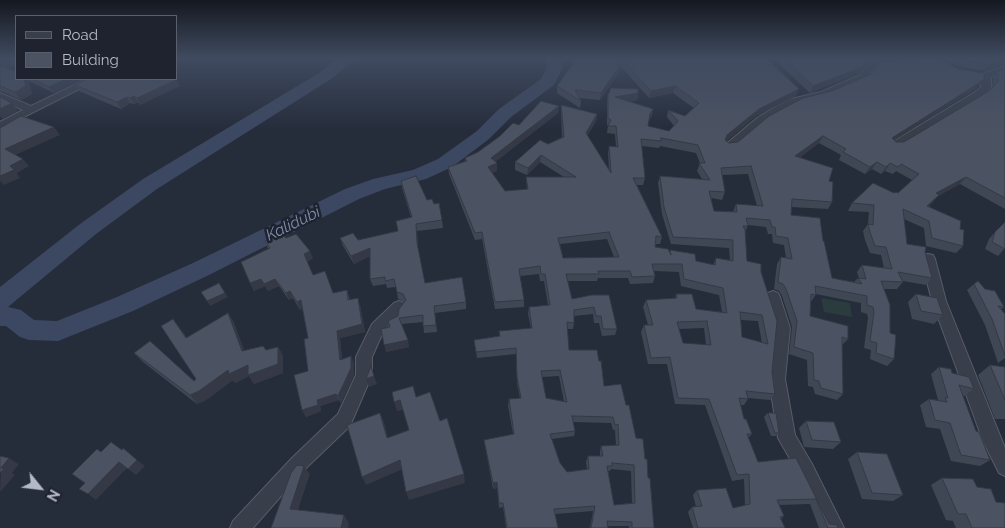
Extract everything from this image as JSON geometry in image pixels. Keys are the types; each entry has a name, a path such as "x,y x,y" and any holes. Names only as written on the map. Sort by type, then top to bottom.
{"street":[{"path":"0,126 87,83"},
{"path":"730,146 761,120 779,109 807,98 824,94 850,83"},
{"path":"895,145 978,94 986,88 984,83"},
{"path":"796,87 807,98"},
{"path":"0,96 32,110"},
{"path":"928,260 942,309 992,441 1005,467"},
{"path":"773,297 782,328 777,378 781,410 788,438 834,528"},
{"path":"240,528 298,464 344,420 364,375 364,357 369,345 378,328 388,316 399,308"}],"shaded area":[{"path":"821,298 850,303 852,317 824,312"}],"building":[{"path":"0,83 25,83 26,86 15,92 0,86"},
{"path":"40,83 58,83 49,87"},
{"path":"80,83 170,83 137,98 134,96 127,97 117,102 75,85"},
{"path":"559,83 608,83 601,93 575,90 581,101 557,86"},
{"path":"643,83 792,83 799,89 759,109 727,135 725,140 729,143 738,142 769,116 803,98 832,91 851,83 979,83 892,138 896,142 904,142 989,91 997,83 1005,83 1005,198 966,177 936,193 939,195 927,206 961,221 960,229 964,230 963,246 932,238 929,221 903,209 907,244 926,247 925,252 932,278 898,272 903,282 881,281 890,305 890,333 896,335 894,359 876,353 877,343 870,341 874,312 873,307 867,305 867,296 815,286 816,295 811,294 810,316 848,326 848,339 842,337 843,394 821,388 819,381 814,380 813,353 794,347 797,321 786,289 783,284 778,282 781,257 792,259 788,238 776,236 775,227 772,227 770,220 746,218 748,226 743,226 745,230 747,261 761,264 761,272 777,321 772,372 775,394 746,391 748,399 739,398 744,419 746,419 752,434 747,434 758,462 796,458 829,524 837,525 838,528 828,528 816,499 777,500 784,516 780,517 785,528 698,528 692,507 702,506 697,490 726,488 733,508 750,504 749,474 737,475 709,399 678,398 670,357 651,358 644,325 653,325 646,300 677,298 676,294 692,294 696,309 727,313 723,288 684,279 682,264 652,264 655,276 632,277 630,271 598,271 599,274 566,274 572,299 592,295 609,295 617,329 603,329 601,316 596,316 594,307 574,310 574,323 567,322 569,350 597,350 599,361 601,361 604,386 621,384 626,405 629,405 636,438 643,439 648,478 650,478 654,528 632,528 632,522 607,521 608,528 591,528 595,506 554,509 558,528 507,528 503,503 499,503 497,482 493,483 484,440 514,434 509,399 521,398 517,377 516,348 476,352 474,340 500,336 499,331 532,328 529,307 550,305 545,274 541,274 540,266 519,269 524,300 495,302 482,232 475,233 448,167 467,161 465,158 478,152 500,136 513,123 519,125 541,101 559,106 491,158 497,163 488,167 505,191 528,189 526,177 576,177 541,155 528,168 515,162 540,140 548,144 564,137 561,105 597,114 586,133 611,173 609,146 618,147 616,126 608,126 611,120 608,118 608,95 611,88 638,89 638,93 615,97 653,109 648,126 669,131 678,121 668,110 685,116 699,103 675,86 651,91","holes":["823,136 846,149 843,152 870,167 877,162 886,167 890,163 898,167 901,164 919,174 898,193 873,183 852,203 874,205 873,225 868,224 870,232 875,246 886,247 892,269 862,265 866,279 858,278 862,284 832,278 823,241 820,218 791,215 792,199 832,202 833,182 829,181 833,168 795,156","661,138 698,145 705,163 699,163 710,180 660,176 664,207 673,237 733,240 733,261 716,258 715,265 696,261 695,254 670,250 671,255 668,249 655,247 656,236 662,237 633,178 645,178 641,139 661,141","751,166 763,206 736,204 737,212 714,211 709,191 725,192 721,168","609,232 619,257 563,258 558,238","740,312 762,315 768,344 742,337","707,321 711,345 683,343 677,322","560,370 567,402 546,398 541,371","572,416 613,417 615,425 618,424 619,445 601,446 603,456 588,456 589,469 567,472 560,463 550,434 575,431","612,463 634,465 635,503 614,505 607,466 612,466"]},
{"path":"809,83 822,83 813,86"},
{"path":"0,97 12,103 0,109"},
{"path":"21,116 54,127 5,149 23,159 10,166 14,170 0,176 0,128"},
{"path":"416,176 427,200 432,199 434,204 439,203 442,220 416,224 417,243 425,283 462,277 466,302 434,306 436,325 423,326 423,315 399,318 408,340 384,345 381,329 390,327 388,321 398,316 399,309 406,300 403,294 397,292 394,279 385,281 385,277 370,279 370,248 351,256 340,238 353,233 358,240 398,231 396,221 412,217 401,181"},
{"path":"1005,222 1005,249 992,242 995,232"},
{"path":"282,233 286,238 296,234 310,251 304,254 313,275 325,271 333,293 347,290 348,300 358,298 362,324 337,331 340,360 351,356 351,368 338,396 336,394 317,400 318,405 302,410 294,375 308,371 304,339 308,338 301,300 297,302 290,291 286,293 275,279 264,284 261,279 250,283 241,262 270,248 265,241"},
{"path":"978,281 985,289 995,291 1004,307 998,306 1005,314 1005,356 992,319 974,284"},
{"path":"219,283 225,293 207,301 201,292"},
{"path":"916,294 937,298 943,315 921,311"},
{"path":"228,313 242,351 263,346 266,350 278,347 278,364 248,375 248,365 229,374 228,370 199,391 190,395 134,353 150,341 194,381 196,379 161,326 173,319 186,338"},
{"path":"990,365 1005,367 1005,400"},
{"path":"371,366 374,376 366,379"},
{"path":"939,367 951,369 952,373 969,377 974,389 959,385 976,431 979,432 990,460 961,455 950,423 935,420 929,399 947,402 945,397 948,398"},
{"path":"413,386 416,397 430,392 440,421 447,418 464,474 406,492 400,460 362,477 347,425 380,413 387,438 409,430 400,400 394,402 392,392"},
{"path":"768,413 776,413 779,433 775,433"},
{"path":"806,421 834,422 841,442 812,440"},
{"path":"111,442 122,450 123,448 137,460 128,469 119,462 88,494 79,489 85,483 72,474 97,449 101,452"},
{"path":"857,452 887,454 903,495 872,493"},
{"path":"0,456 9,458 1,468 4,469 0,473"},
{"path":"297,465 304,466 290,509 344,515 341,528 271,528 291,473"},
{"path":"942,478 973,479 977,487 991,489 996,502 1005,503 1005,528 972,528 966,514 958,514"}],"waterway":[{"name":"Kalidubi","path":"0,300 88,229 150,184 314,83"},
{"name":"Kalidubi","path":"0,316 12,317 29,330 58,331 125,304 201,269 352,194 380,184 419,175 445,163 483,135 505,113 547,83"}]}
